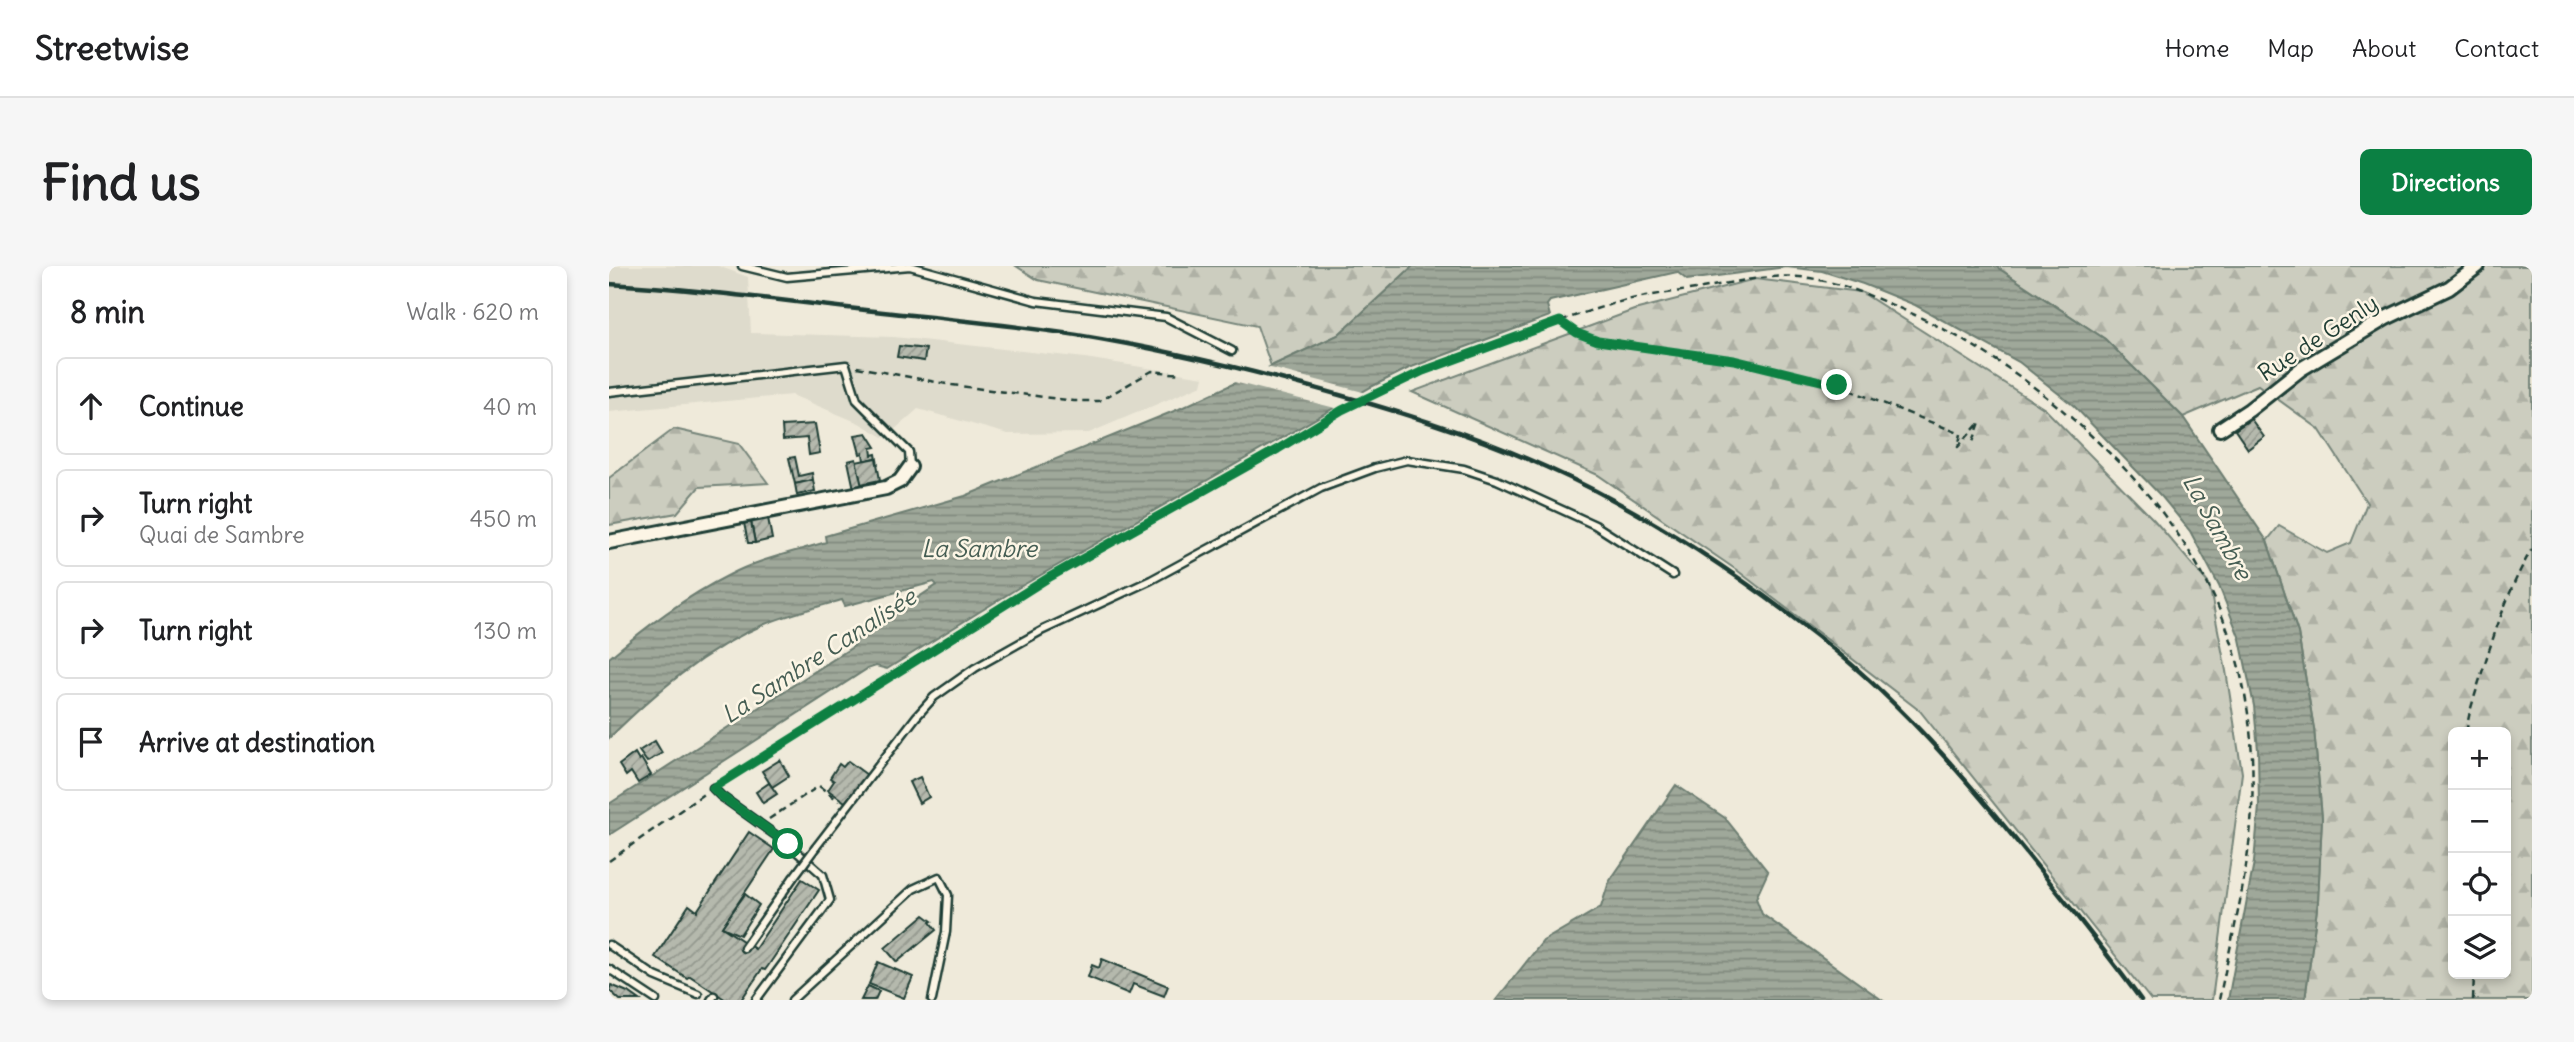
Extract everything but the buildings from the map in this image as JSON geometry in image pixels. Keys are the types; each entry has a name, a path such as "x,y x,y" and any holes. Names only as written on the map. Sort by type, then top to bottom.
{"street":[{"name":"Rue de Genly","path":"2220,429 2312,362 2386,318 2449,288 2478,266"},
{"path":"609,542 886,488 900,481 910,467"}],"lane":[{"path":"742,266 787,277 910,266 1037,301 1166,317 1231,351"},
{"path":"609,392 846,365 857,400 909,452 910,467"},
{"path":"744,948 816,847 935,696 975,668 1043,630 1151,580 1321,488 1375,468 1407,460 1465,469 1497,480 1595,525 1673,575"},
{"path":"713,788 823,875 830,900 756,1000"},
{"path":"792,1000 913,889 939,877 948,895 946,932 932,1000"},
{"path":"609,945 655,976 698,994"},
{"path":"609,969 656,1000"}],"path":[{"path":"609,861 713,788 1048,578 1278,449 1342,410 1423,371 1595,309 1646,297 1786,276 1819,279 1913,313 1965,340 2012,369 2049,398 2120,463 2155,503 2209,584 2232,642 2247,706 2252,751 2252,808 2248,845 2219,1000"},
{"path":"1560,321 1577,333 1598,341 1734,360 1837,385 1961,433 1958,447 1980,422 1973,442"},
{"path":"846,365 951,385 1075,401 1099,401 1152,371 1181,374"},
{"path":"2468,727 2488,651 2517,574 2532,549"},
{"path":"761,824 819,786 847,807"},
{"path":"2473,1000 2474,979"}],"shaded area":[{"path":"609,266 718,266 748,277 751,333 894,337 1085,358 1204,377 1202,385 1089,433 1008,434 918,409 885,438 859,423 792,395 609,412"}],"green space":[{"path":"1016,266 1413,266 1338,335 1271,366 1257,326 1038,280"},
{"path":"1995,266 2532,266 2532,1000 2305,1000 2318,901 2322,818 2314,729 2298,633 2267,541 2279,526 2327,553 2351,543 2367,503 2319,429 2258,385 2183,417 2105,339"},
{"path":"1755,279 1861,292 2045,409 2154,520 2209,584 2242,773 2212,1000 2151,1000 1920,711 1738,571 1598,475 1412,392 1634,310"},
{"path":"674,429 739,444 768,483 699,487 677,513 609,525 609,478"}],"water":[{"name":"La Sambre","path":"1413,266 1995,266 2105,339 2183,417 2267,541 2298,633 2314,729 2322,818 2318,901 2305,1000 2228,1000 2254,862 2259,806 2258,750 2254,706 2240,639 2219,586 2190,531 2162,497 2074,406 2019,362 1915,305 1822,271 1786,267 1687,280 1677,272 1550,301 1547,305 1550,316 1409,368 1018,588 887,669 876,666 867,669 609,835 609,804 854,646 858,637 937,585 934,582 845,606 842,600 765,624 721,646 681,674 609,738 609,658 666,613 752,564 826,542 825,536 965,496 1179,409 1338,335"},
{"path":"1676,785 1725,818 1768,872 1756,898 1762,914 1882,1000 1496,1000 1543,941 1601,907 1609,882"}],"pier":[{"path":"1263,366 1367,393 1339,409 1230,381"}],"railway":[{"path":"609,284 712,292 1005,325 1136,346 1253,372 1371,404 1430,422 1546,467 1618,502 1687,543 1753,588 1845,658 1897,706 1946,758 2079,919 2141,1000"}],"route":[{"path":"788,844 713,788 1048,578 1278,449 1342,410 1391,385 1560,321 1577,333 1598,341 1734,360 1837,385"}],"water label":[{"name":"La Sambre Canalisée","path":"819,656"}]}
